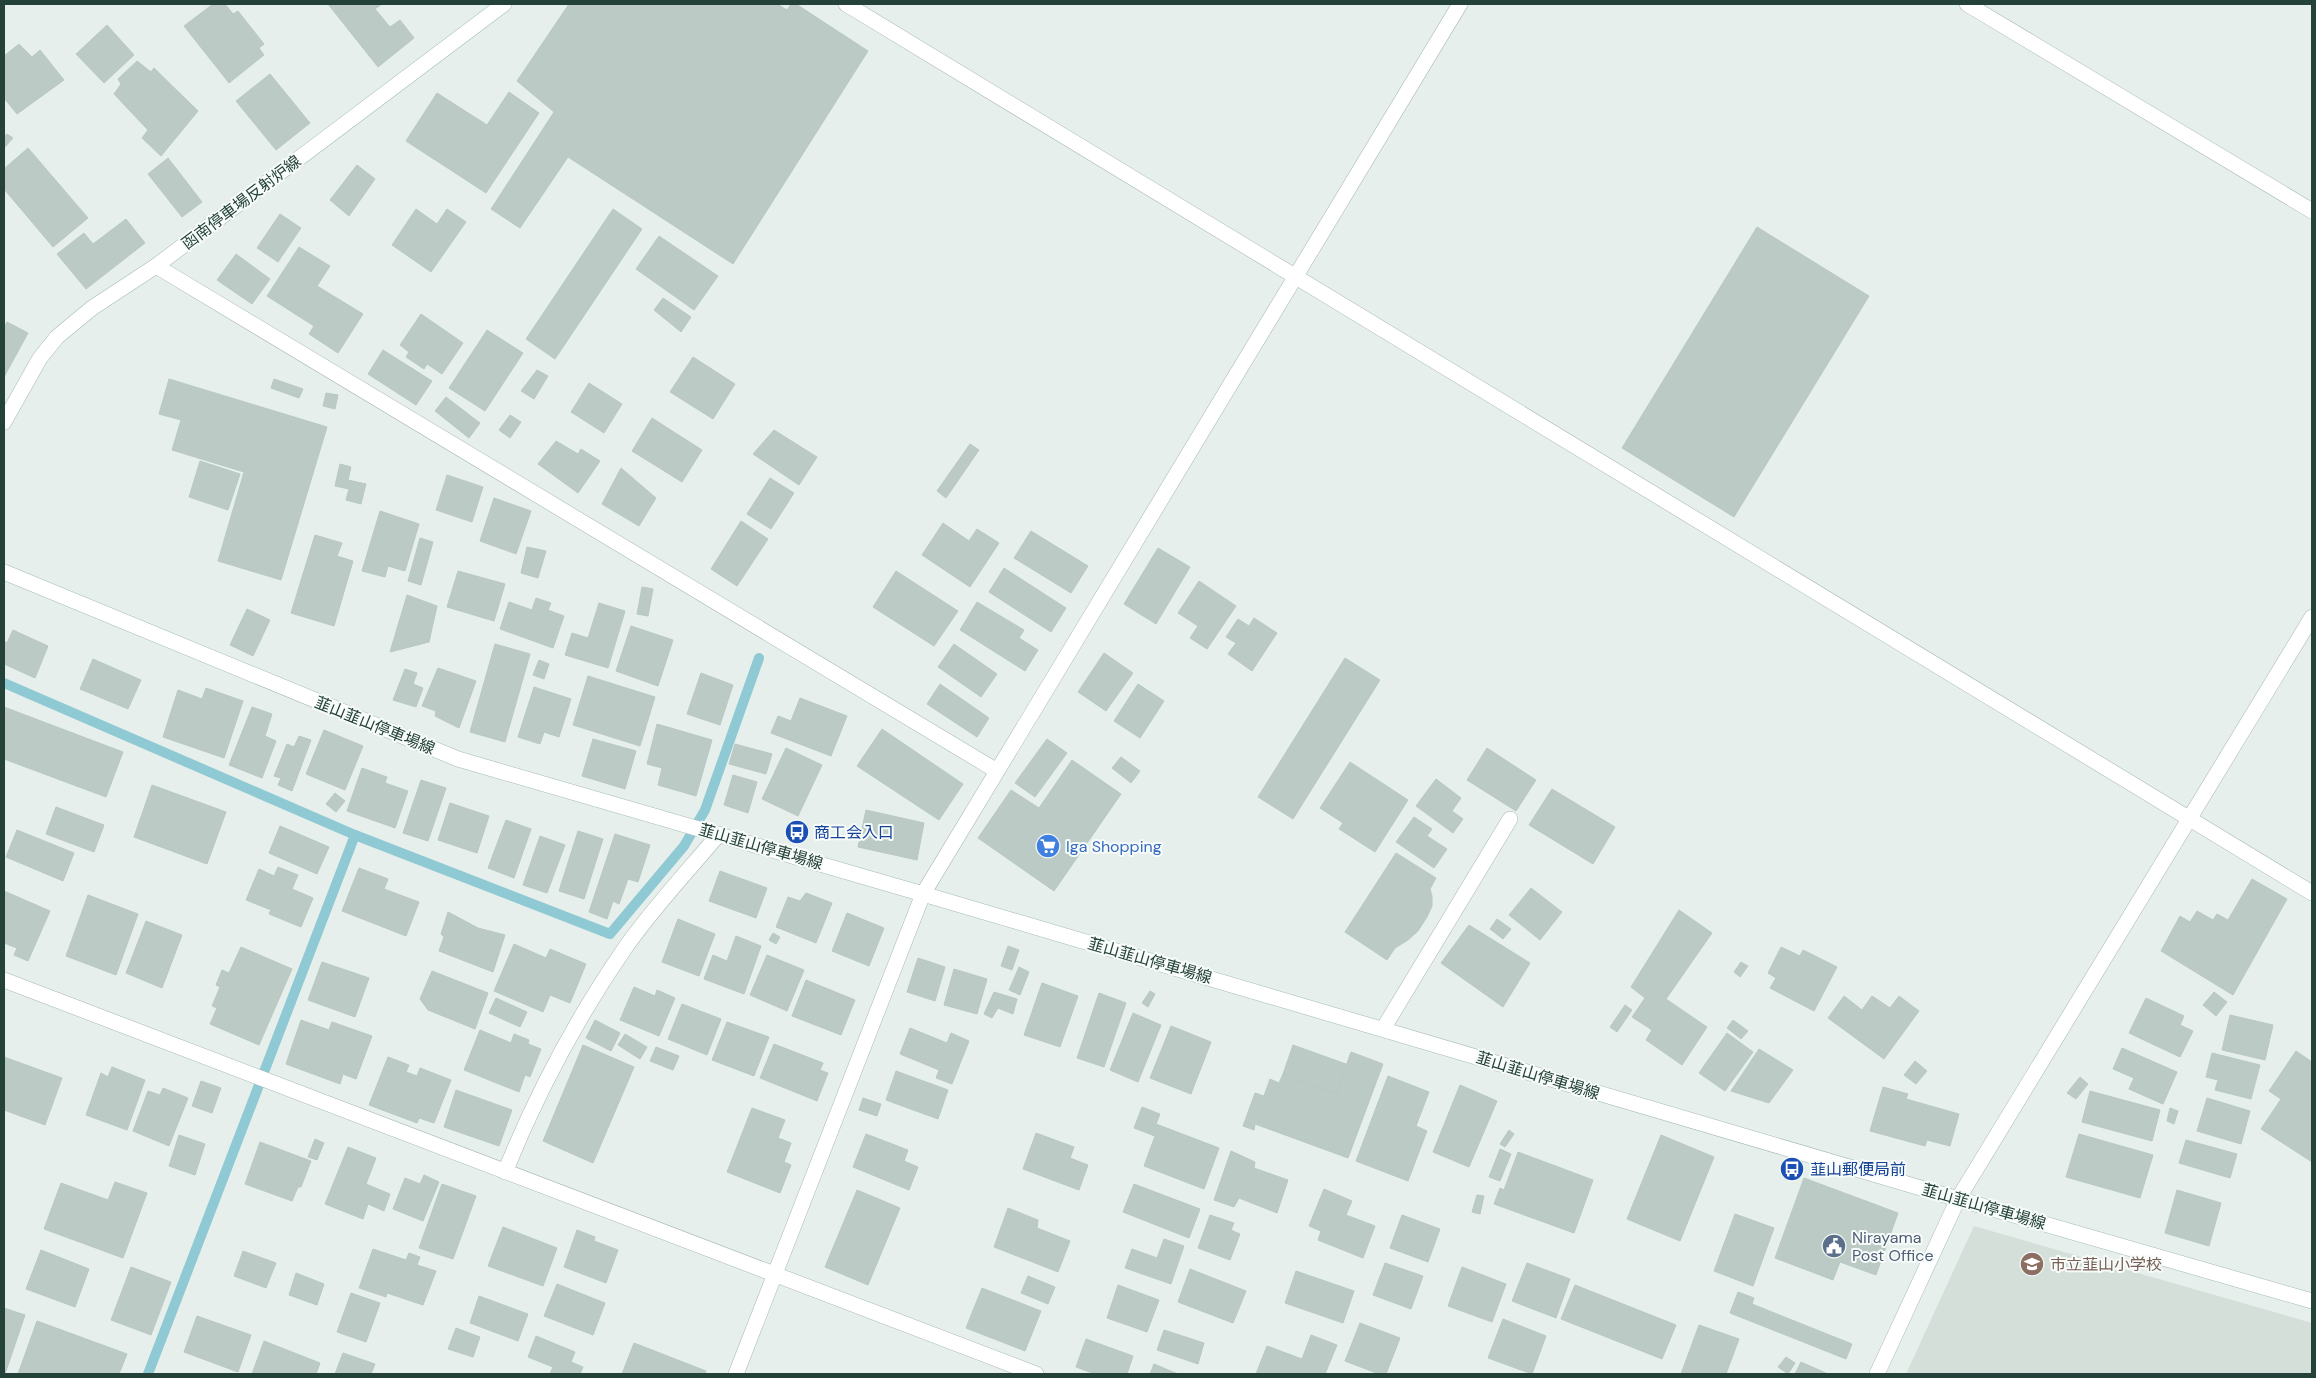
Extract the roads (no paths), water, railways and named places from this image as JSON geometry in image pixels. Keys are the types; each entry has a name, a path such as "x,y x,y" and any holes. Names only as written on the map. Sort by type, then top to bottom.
{"street":[{"name":"函南停車場反射炉線","path":"4,422 40,358 57,337 92,308 156,266 504,4"},
{"path":"846,4 2312,893"},
{"path":"736,1374 924,894 1294,276 1460,4"},
{"path":"1967,4 2312,211"},
{"path":"156,266 997,771"},
{"name":"韮山韮山停車場線","path":"4,572 458,759 2312,1301"},
{"path":"1877,1374 1958,1199 2312,617"},
{"path":"1383,1029 1510,819"},
{"path":"505,1172 537,1098 587,1006 656,907 719,834"},
{"path":"4,980 1036,1374"}],"waterway":[{"path":"4,683 355,835 610,934 684,846 705,810 759,658"},
{"path":"148,1374 355,835"}],"place":[{"name":"商工会入口","path":"797,832"},
{"name":"Iga Shopping","path":"1048,846"},
{"name":"韮山郵便局前","path":"1792,1169"},
{"name":"Nirayama Post Office","path":"1834,1246"},
{"name":"市立韮山小学校","path":"2032,1264"}]}
